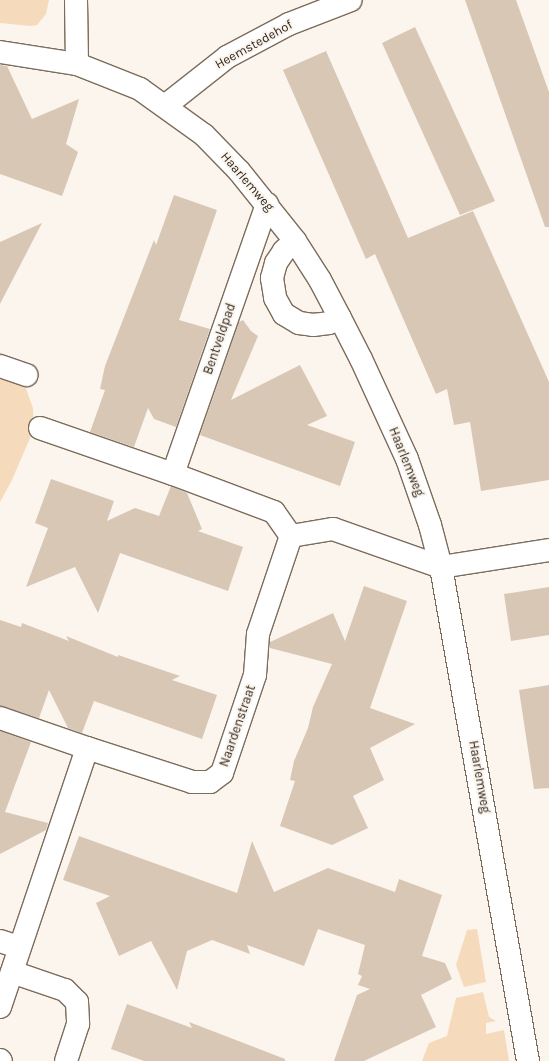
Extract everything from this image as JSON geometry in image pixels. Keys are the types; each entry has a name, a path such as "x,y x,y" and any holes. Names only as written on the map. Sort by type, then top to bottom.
{"street":[{"path":"76,0 77,64"},
{"name":"Heemstedehof","path":"165,106 227,57 289,24 351,0"},
{"name":"Haarlemweg","path":"0,52 77,64 140,89 204,135 239,170 295,241 320,280 340,318 361,359 407,459 430,525 441,567 528,1061"},
{"name":"Bentveldpad","path":"173,474 267,204"},
{"path":"295,241 284,251 276,262 272,278 275,298 278,304 284,314 299,323 312,325 329,323 340,318"},
{"path":"0,366 26,374"},
{"path":"40,428 173,474 274,512 291,536 333,529 441,567 549,550"},
{"name":"Naardenstraat","path":"0,718 192,782 210,782 222,773 255,675 258,634 291,536"},
{"path":"0,1007 12,972 10,944 87,748"},
{"path":"12,972 65,990 77,1002 78,1024 66,1061"}],"shaded area":[{"path":"0,0 49,0 46,14 37,25 30,26 0,23"},
{"path":"0,376 25,386 33,408 34,429 11,482 0,502"},
{"path":"477,929 486,982 464,987 456,965 467,930"},
{"path":"483,992 489,1017 496,1021 486,1023 486,1034 504,1030 509,1061 422,1061 429,1043 447,1036 456,998"}],"building":[{"path":"465,0 516,0 549,92 549,227 545,227"},
{"path":"415,27 495,201 460,215 382,43"},
{"path":"326,51 408,238 473,211 549,382 549,480 481,491 470,422 454,425 447,389 436,394 375,254 366,259 283,70"},
{"path":"0,65 7,66 32,119 79,99 66,144 78,152 62,196 0,174"},
{"path":"174,195 217,210 179,320 210,329 176,427 154,419 148,408 134,447 90,432 105,390 100,389 105,366 154,240 156,245"},
{"path":"42,223 0,304 0,242"},
{"path":"243,320 251,331 258,336 231,400 300,365 327,416 307,425 355,442 340,486 200,435 239,322"},
{"path":"51,479 114,501 107,521 135,508 159,516 171,486 187,493 202,529 198,531 243,547 228,591 120,553 98,613 75,567 26,587 48,528 35,523"},
{"path":"364,586 407,601 370,708 415,724 370,748 384,780 353,796 368,828 332,845 280,826 295,781 290,780 294,761 308,728 313,707 332,664 270,648 270,642 333,613 345,641"},
{"path":"549,587 549,635 511,641 504,594"},
{"path":"0,620 21,627 22,623 69,641 66,636 118,657 118,655 180,676 172,680 217,695 202,739 94,701 82,733 68,728 49,690 39,718 0,706"},
{"path":"549,685 549,788 534,789 519,690"},
{"path":"0,731 31,742 5,812 48,823 46,830 0,854"},
{"path":"79,836 237,893 252,841 274,892 328,868 395,892 399,879 442,895 422,956 445,963 452,979 421,995 436,1027 364,1061 334,1061 357,995 370,989 358,985 362,976 358,974 365,945 318,929 304,966 247,945 250,954 212,940 187,951 177,990 151,941 119,956 96,903 110,896 63,880"},
{"path":"127,1004 192,1028 189,1022 285,1059 285,1061 144,1061 111,1049"}]}
